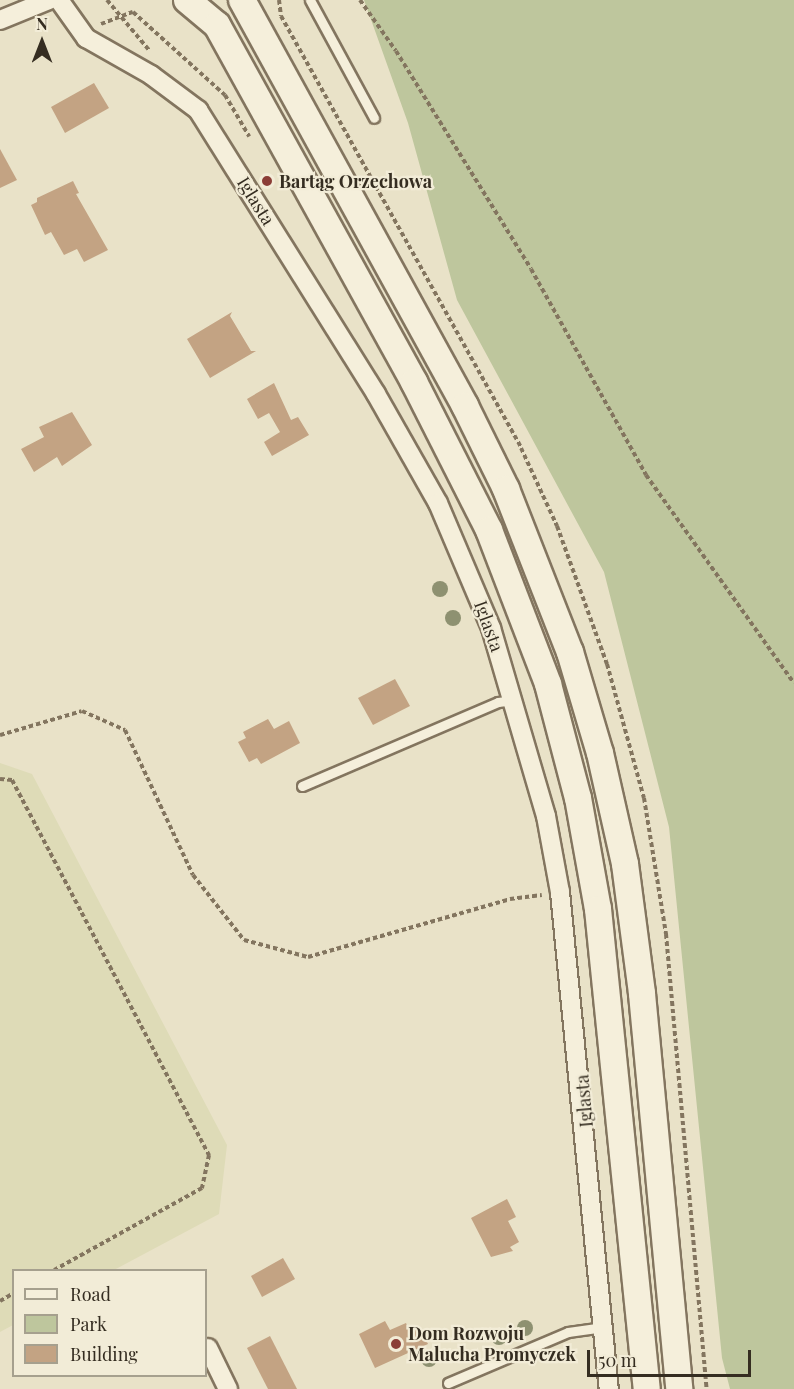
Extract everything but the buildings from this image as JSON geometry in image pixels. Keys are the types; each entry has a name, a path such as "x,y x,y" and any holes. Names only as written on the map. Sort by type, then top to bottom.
{"main road":[{"path":"187,0 217,25 424,401 489,530 548,684 578,798 598,909 647,1389"},
{"path":"242,0 465,406 506,489 570,652 600,753 625,864 642,994 679,1389"}],"street":[{"path":"0,20 49,0"},
{"name":"Iglasta","path":"59,0 80,32 184,96 198,110 376,394 438,503 491,628 514,700 546,816 552,893 609,1389"},
{"path":"208,1348 228,1389"}],"lane":[{"path":"310,0 374,118"},
{"path":"302,786 498,702 514,700"},
{"path":"448,1383 568,1332 603,1327"}],"path":[{"path":"107,0 121,18"},
{"path":"360,0 396,51 531,269 646,475 794,682"},
{"path":"80,32 133,12 225,94 253,143"},
{"path":"0,735 82,711 124,730 193,875 244,940 308,957 510,900 552,893"},
{"path":"0,779 12,780 209,1155 202,1188 56,1269"},
{"path":"542,884 552,893"},
{"path":"544,906 552,893"}],"shaded area":[{"path":"0,763 32,774 227,1145 219,1214 116,1269 12,1269 12,1326 0,1332"}],"green space":[{"path":"364,0 794,0 794,1389 730,1389 722,1358 669,827 604,572 457,300 408,123"}],"place":[{"name":"Bartąg Orzechowa","path":"267,181"},
{"name":"Dom Rozwoju Malucha Promyczek","path":"396,1344"}]}
